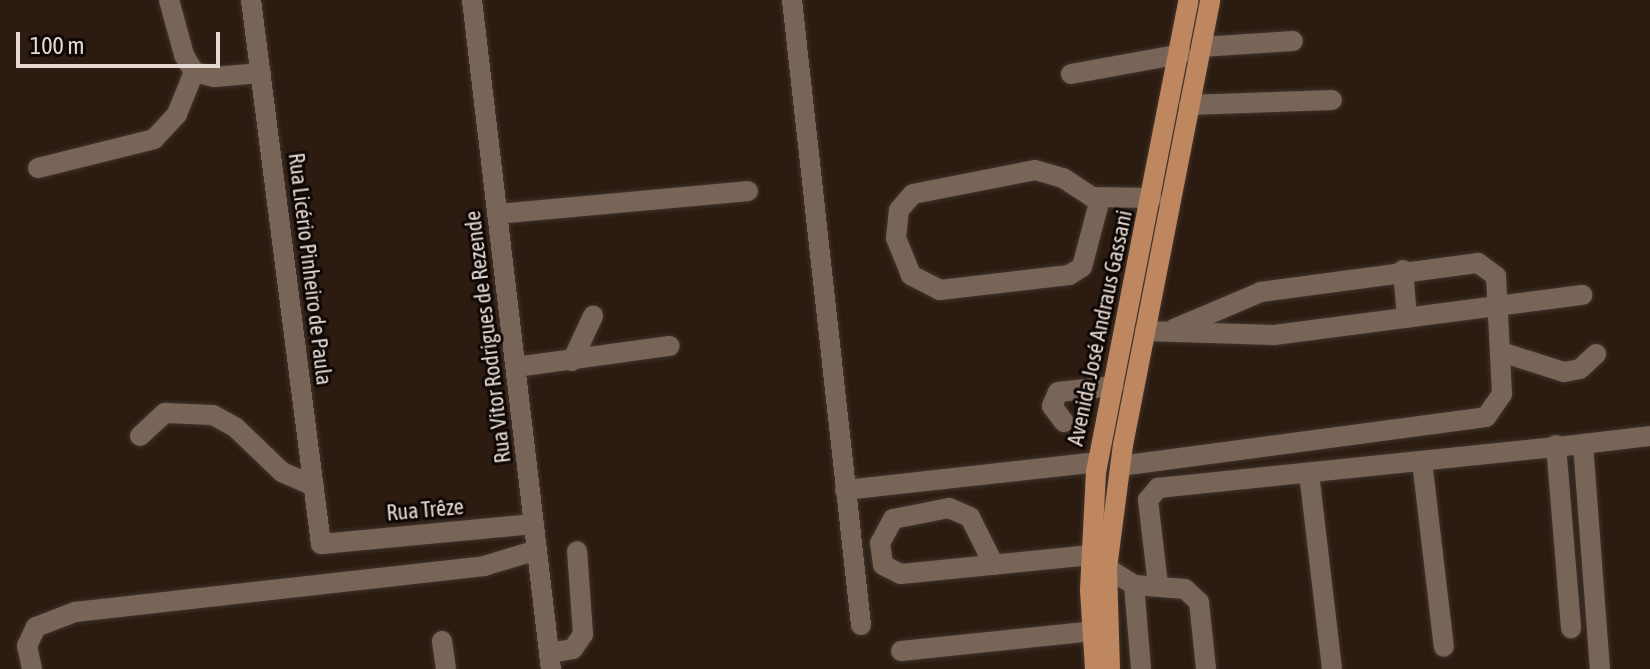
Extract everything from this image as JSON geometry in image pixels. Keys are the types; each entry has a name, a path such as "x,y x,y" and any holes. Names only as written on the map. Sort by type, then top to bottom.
{"main road":[{"name":"Avenida José Andraus Gassani","path":"1110,669 1099,562 1097,462 1114,386 1140,320 1186,91 1181,54 1189,0"},
{"name":"Avenida José Andraus Gassani","path":"1095,669 1093,631 1099,562 1120,466 1140,320 1152,198 1201,47 1210,0"}],"street":[{"path":"169,0 184,55 194,72 214,77 261,73"},
{"name":"Rua Licério Pinheiro de Paula","path":"251,0 321,544"},
{"name":"Rua Vitor Rodrigues de Rezende","path":"472,0 550,661"},
{"path":"792,0 861,625"},
{"path":"1201,47 1293,41"},
{"path":"1071,74 1181,54"},
{"path":"38,168 154,139 177,114 194,72"},
{"path":"1186,91 1332,100"},
{"path":"1100,199 1082,267 1069,275 940,290 911,275 896,238 899,210 913,194 1035,170 1063,178 1100,199 1152,198"},
{"path":"497,214 748,191"},
{"path":"1120,466 1486,417 1502,394 1501,305 1496,276 1478,263 1403,270 1261,292 1174,329"},
{"path":"1403,270 1407,318"},
{"path":"1140,320 1174,329 1274,335 1582,295"},
{"path":"572,361 593,316"},
{"path":"516,367 670,346"},
{"path":"1501,352 1564,372 1580,369 1596,354"},
{"path":"1064,422 1052,406 1058,392 1114,386"},
{"path":"140,436 165,413 213,415 236,428 282,472 314,486"},
{"path":"1158,585 1148,500 1158,488 1650,436"},
{"path":"1583,444 1600,669"},
{"path":"1556,445 1571,628"},
{"path":"1422,461 1444,647"},
{"path":"845,490 1097,462"},
{"path":"1309,473 1332,669"},
{"path":"994,565 970,517 949,508 893,519 880,543 883,565 901,574 994,565 1099,562 1134,585 1185,589 1199,602 1206,669"},
{"name":"Rua Trêze","path":"321,544 534,524"},
{"path":"32,669 27,646 36,627 75,612 484,566 537,550"},
{"path":"550,661 573,649 583,634 577,551"},
{"path":"1134,585 1141,669"},
{"path":"901,651 1093,631"},
{"path":"442,641 446,669"}]}
